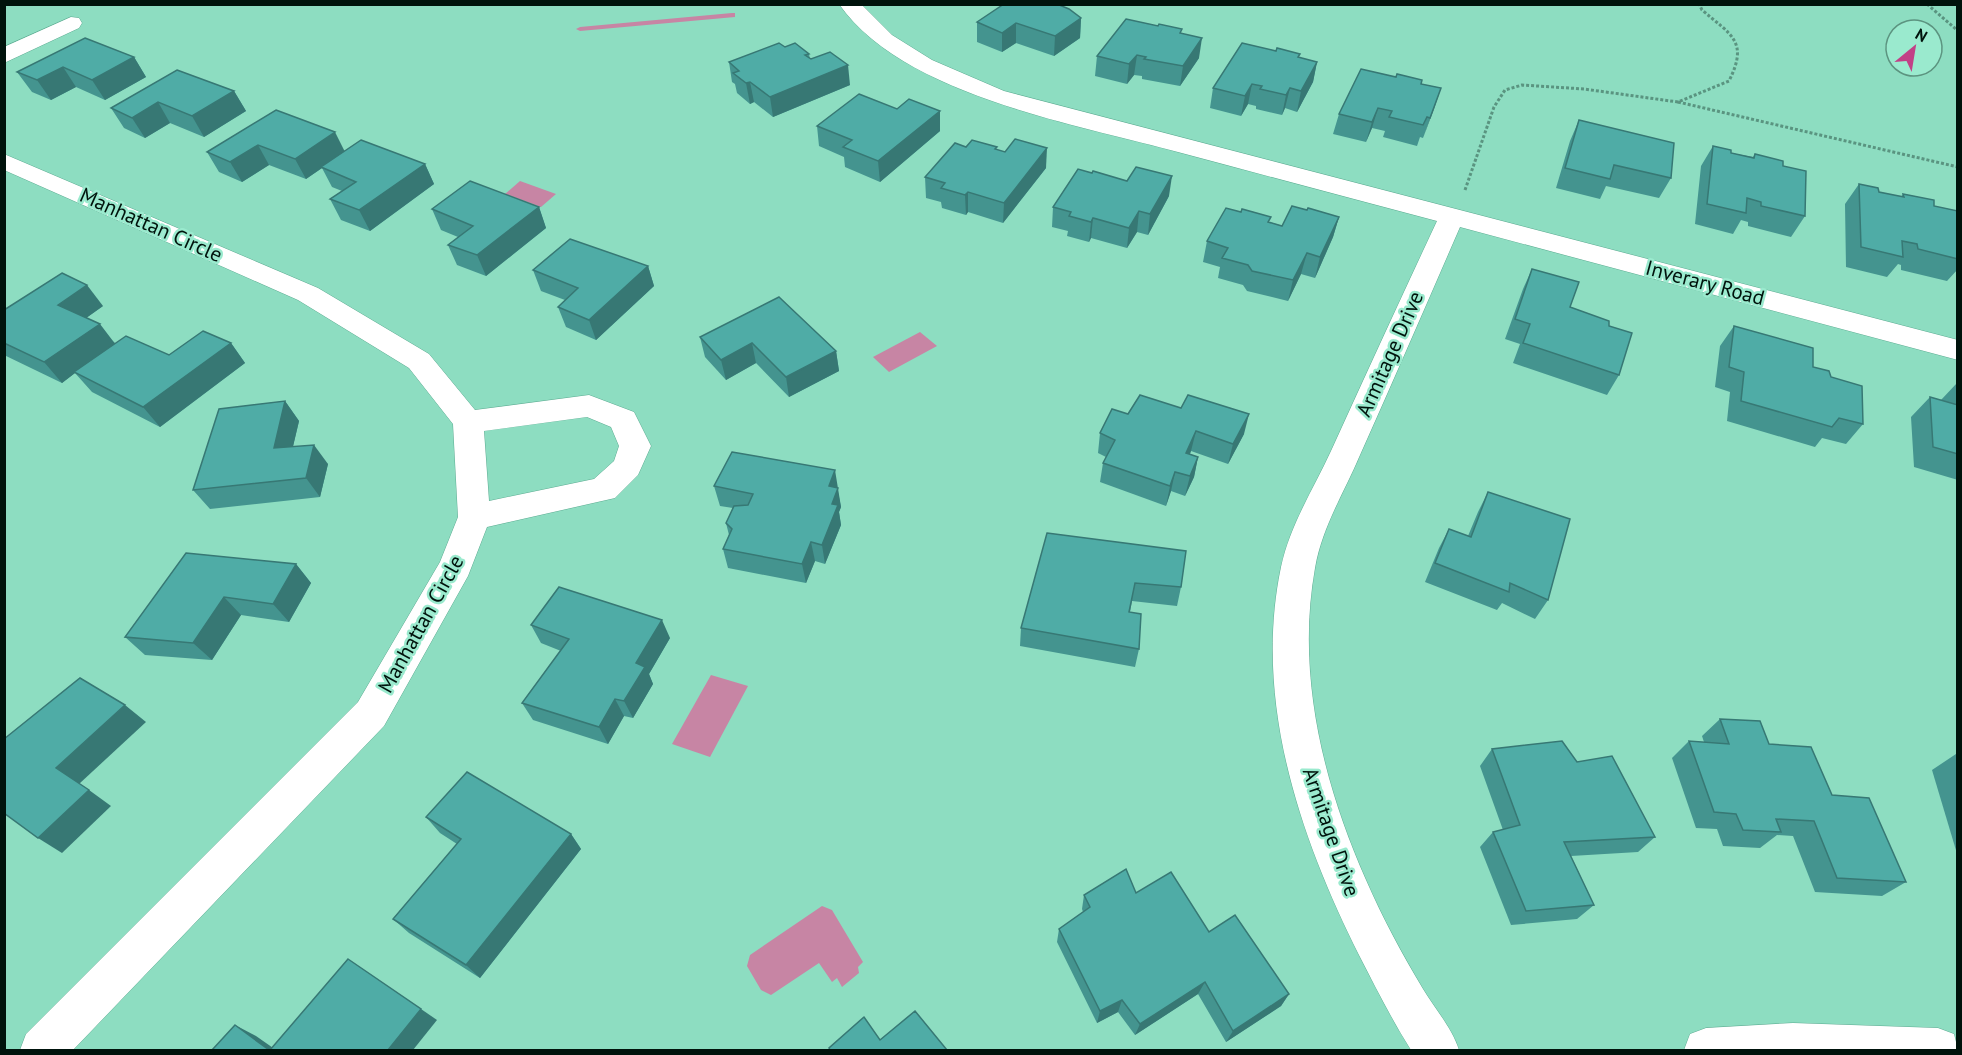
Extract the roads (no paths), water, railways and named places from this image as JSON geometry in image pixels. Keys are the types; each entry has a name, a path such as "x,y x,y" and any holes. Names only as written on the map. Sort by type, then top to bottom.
{"street":[{"path":"849,4 884,40 924,65 996,96 1457,206"},
{"path":"4,56 71,23"},
{"name":"Manhattan Circle","path":"4,161 308,294 419,361 468,422 474,518 456,566 371,714 42,1050"},
{"name":"Inverary Road","path":"1457,206 1958,350"},
{"name":"Armitage Drive","path":"1437,1050 1407,1004 1349,891 1311,787 1296,718 1290,638 1298,567 1313,517 1341,463 1457,206"},
{"path":"468,422 589,406 623,420 635,446 627,467 604,489 474,518"},
{"path":"1706,1050 1749,1046 1834,1044 1938,1050"}],"waterway":[{"path":"580,29 732,15"}]}
